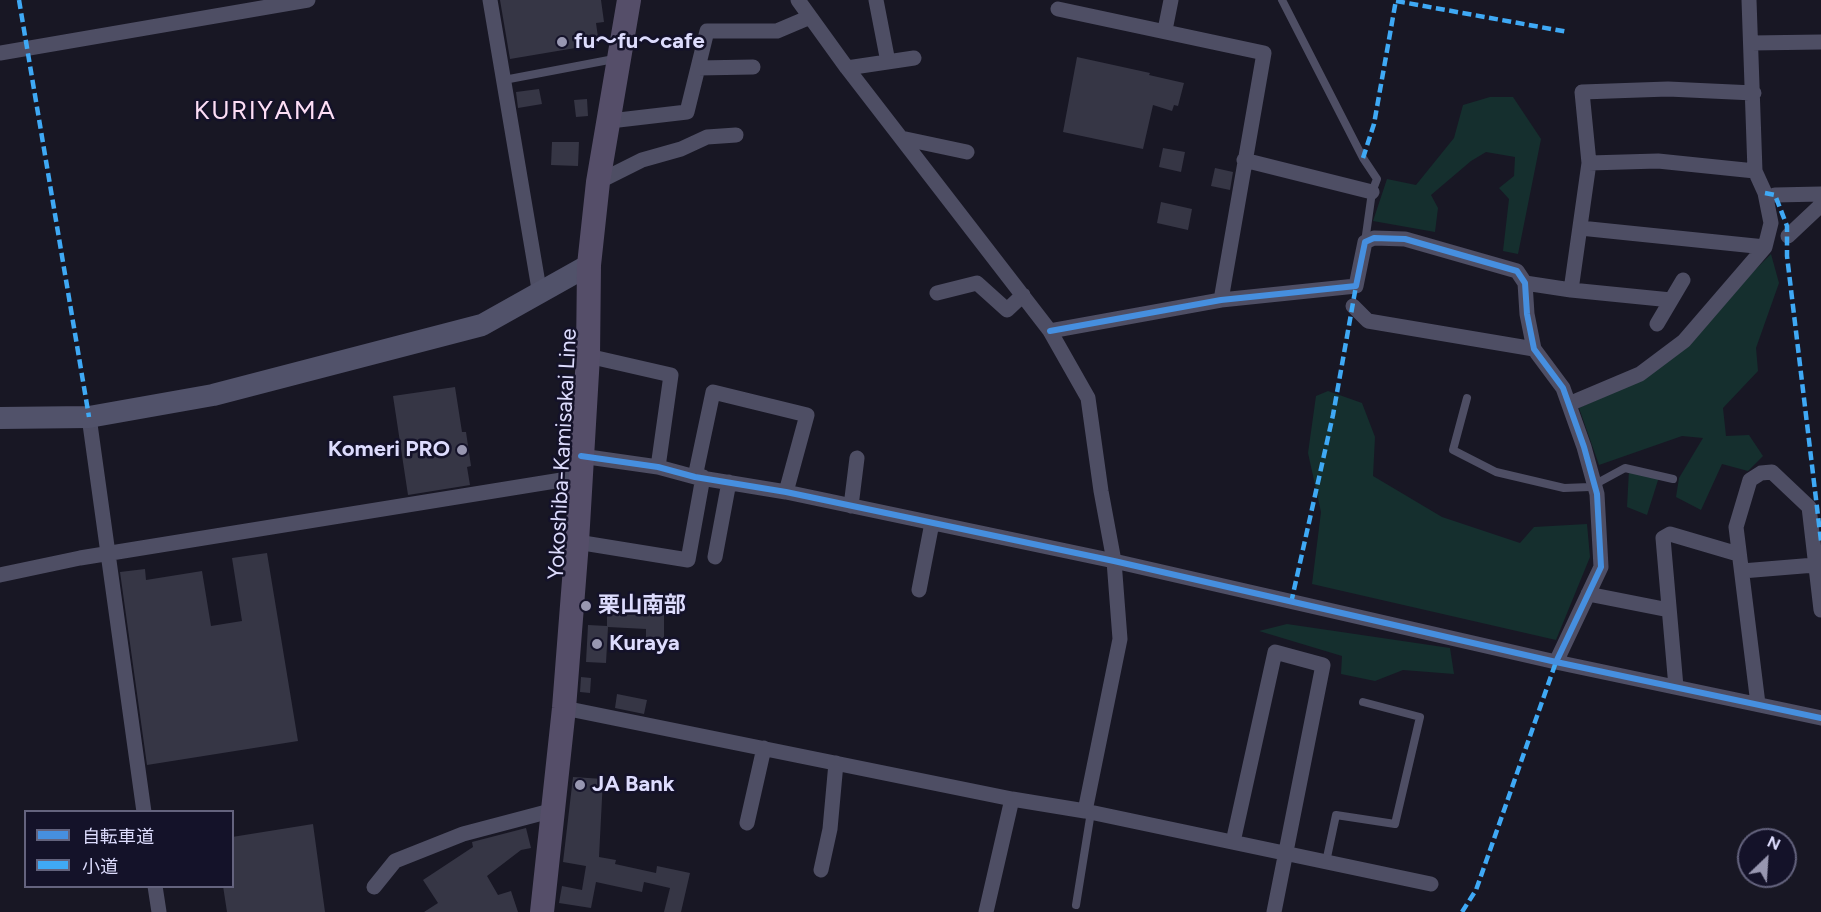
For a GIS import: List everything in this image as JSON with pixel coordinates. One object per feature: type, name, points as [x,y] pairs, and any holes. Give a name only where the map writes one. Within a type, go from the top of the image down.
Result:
[{"type":"main road","name":"Yokoshiba-Kamisakai Line","points":[[542,912],[564,708],[577,542],[588,356],[590,265],[598,182],[629,0]]},
{"type":"street","points":[[0,52],[308,0]]},
{"type":"street","points":[[490,0],[540,295]]},
{"type":"street","points":[[798,0],[847,68],[1050,331],[1088,398],[1101,491],[1114,561],[1120,639],[1088,811]]},
{"type":"street","points":[[876,0],[888,62]]},
{"type":"street","points":[[1165,30],[1171,0]]},
{"type":"street","points":[[1569,404],[1640,374],[1684,341],[1765,247],[1771,223],[1765,193],[1755,171],[1749,0]]},
{"type":"street","points":[[1058,9],[1264,52],[1221,300]]},
{"type":"street","points":[[610,121],[687,112],[707,31],[777,32],[810,17]]},
{"type":"street","points":[[1751,43],[1821,42]]},
{"type":"street","points":[[847,68],[914,58]]},
{"type":"street","points":[[698,69],[753,67]]},
{"type":"street","points":[[1571,290],[1589,163],[1582,92],[1668,89],[1754,93]]},
{"type":"street","points":[[598,182],[642,160],[681,149],[707,137],[736,135]]},
{"type":"street","points":[[901,138],[967,152]]},
{"type":"street","points":[[1244,160],[1372,192]]},
{"type":"street","points":[[1589,163],[1658,160],[1755,171]]},
{"type":"street","points":[[1775,195],[1821,194]]},
{"type":"street","points":[[1788,236],[1821,205]]},
{"type":"street","points":[[1580,228],[1765,247]]},
{"type":"street","points":[[1050,331],[1221,300],[1356,286],[1365,242],[1374,238],[1406,239],[1517,272],[1525,283],[1527,314],[1534,349],[1563,388],[1594,484],[1601,567],[1556,662]]},
{"type":"street","points":[[0,418],[89,417],[213,395],[482,325],[540,295],[590,265]]},
{"type":"street","points":[[1658,324],[1683,280]]},
{"type":"street","points":[[1525,283],[1671,300]]},
{"type":"street","points":[[937,293],[977,284],[1007,310],[1023,295]]},
{"type":"street","points":[[1353,306],[1368,321],[1534,349]]},
{"type":"street","points":[[588,356],[671,375],[658,467]]},
{"type":"street","points":[[577,542],[688,560],[713,392],[807,415],[786,492]]},
{"type":"street","points":[[89,417],[144,810]]},
{"type":"street","points":[[851,506],[857,458]]},
{"type":"street","points":[[0,575],[581,467],[658,467],[1114,561],[1556,662],[1821,718]]},
{"type":"street","points":[[1758,704],[1736,527],[1750,480],[1761,473],[1772,472],[1809,507],[1821,610]]},
{"type":"street","points":[[715,557],[729,482]]},
{"type":"street","points":[[919,590],[932,523]]},
{"type":"street","points":[[1676,687],[1663,538],[1670,534],[1738,554]]},
{"type":"street","points":[[1742,571],[1815,565]]},
{"type":"street","points":[[1588,594],[1669,610]]},
{"type":"street","points":[[1233,842],[1275,652],[1323,664],[1274,912]]},
{"type":"street","points":[[564,708],[1012,799],[1088,811],[1431,884]]},
{"type":"street","points":[[747,823],[764,748]]},
{"type":"street","points":[[821,870],[830,829],[836,763]]},
{"type":"street","points":[[987,912],[1012,799]]},
{"type":"street","points":[[374,887],[395,861],[464,834],[554,810]]},
{"type":"street","points":[[155,888],[159,912]]},
{"type":"lane","points":[[1282,0],[1363,158],[1377,179],[1372,192],[1365,242]]},
{"type":"lane","points":[[504,80],[620,58]]},
{"type":"lane","points":[[1467,398],[1453,450],[1496,472],[1564,488],[1594,484],[1625,468],[1672,479]]},
{"type":"lane","points":[[1326,862],[1336,815],[1395,824],[1420,717],[1363,702]]},
{"type":"lane","points":[[1076,904],[1088,811]]},
{"type":"green space","points":[[1490,97],[1513,97],[1541,139],[1518,254],[1503,251],[1509,199],[1499,188],[1514,176],[1515,157],[1486,152],[1471,161],[1431,195],[1438,208],[1435,232],[1373,221],[1387,179],[1416,185],[1454,138],[1463,105]]},
{"type":"green space","points":[[1771,254],[1779,283],[1756,348],[1758,371],[1723,408],[1726,436],[1749,435],[1763,456],[1748,471],[1722,464],[1701,510],[1676,497],[1679,478],[1703,438],[1682,436],[1599,465],[1579,408],[1647,377]]},
{"type":"green space","points":[[1328,391],[1362,403],[1375,437],[1373,476],[1442,517],[1520,543],[1534,527],[1587,524],[1590,557],[1556,640],[1312,584],[1321,512],[1308,453],[1316,396]]},
{"type":"green space","points":[[1629,470],[1659,477],[1647,515],[1627,507]]},
{"type":"green space","points":[[1287,624],[1450,648],[1454,674],[1403,670],[1375,681],[1341,674],[1342,656],[1259,631]]},
{"type":"building","points":[[500,0],[601,0],[604,22],[596,23],[599,44],[510,59]]},
{"type":"building","points":[[1077,57],[1184,83],[1178,106],[1174,105],[1172,111],[1153,105],[1143,149],[1063,132]]},
{"type":"building","points":[[539,89],[542,104],[518,108],[516,92]]},
{"type":"building","points":[[587,99],[588,116],[576,117],[574,100]]},
{"type":"building","points":[[552,142],[579,142],[578,166],[551,165]]},
{"type":"building","points":[[1163,148],[1185,152],[1181,172],[1159,167]]},
{"type":"building","points":[[1215,168],[1233,172],[1230,190],[1211,186]]},
{"type":"building","points":[[1161,202],[1192,209],[1188,230],[1157,223]]},
{"type":"building","points":[[455,387],[462,432],[466,432],[471,466],[467,467],[470,485],[408,495],[393,396]]},
{"type":"building","points":[[267,553],[298,741],[147,765],[120,572],[145,569],[146,580],[202,571],[211,626],[242,621],[232,558]]},
{"type":"building","points":[[607,606],[640,607],[640,613],[664,614],[664,638],[646,638],[646,629],[608,627],[606,663],[586,662],[588,625],[607,626]]},
{"type":"building","points":[[581,677],[591,678],[590,693],[580,692]]},
{"type":"building","points":[[617,694],[647,700],[644,714],[615,708]]},
{"type":"building","points":[[573,777],[603,779],[599,857],[616,860],[615,864],[656,873],[657,866],[690,873],[681,912],[664,912],[670,888],[644,882],[642,892],[596,882],[591,908],[559,903],[562,886],[582,890],[586,866],[563,862]]},
{"type":"building","points":[[313,824],[325,912],[227,912],[223,888],[234,888],[234,837]]},
{"type":"building","points":[[526,828],[531,848],[521,850],[487,876],[498,895],[511,891],[518,912],[424,912],[438,903],[423,880],[473,847],[472,842]]},
{"type":"marked path","points":[[19,0],[89,417]]},
{"type":"marked path","points":[[1363,158],[1374,124],[1396,0]]},
{"type":"marked path","points":[[1396,1],[1568,32]]},
{"type":"marked path","points":[[1765,193],[1775,195],[1787,226],[1787,256],[1821,541]]},
{"type":"marked path","points":[[1291,603],[1333,415],[1356,286]]},
{"type":"marked path","points":[[1462,912],[1476,890],[1556,662]]},
{"type":"cycle path","points":[[1050,331],[1221,300],[1356,286],[1365,242],[1374,238],[1405,239],[1517,271],[1525,283],[1527,314],[1534,349],[1563,388],[1584,447],[1597,494],[1601,567],[1556,662]]},
{"type":"cycle path","points":[[581,456],[658,467],[695,477],[786,492],[1114,561],[1556,662],[1821,718]]},
{"type":"place","name":"fu～fu～cafe","points":[[562,42]]},
{"type":"place","name":"Komeri PRO","points":[[462,450]]},
{"type":"place","name":"栗山南部","points":[[586,606]]},
{"type":"place","name":"Kuraya","points":[[597,644]]},
{"type":"place","name":"JA Bank","points":[[580,785]]},
{"type":"district","name":"KURIYAMA","points":[[265,111]]}]
